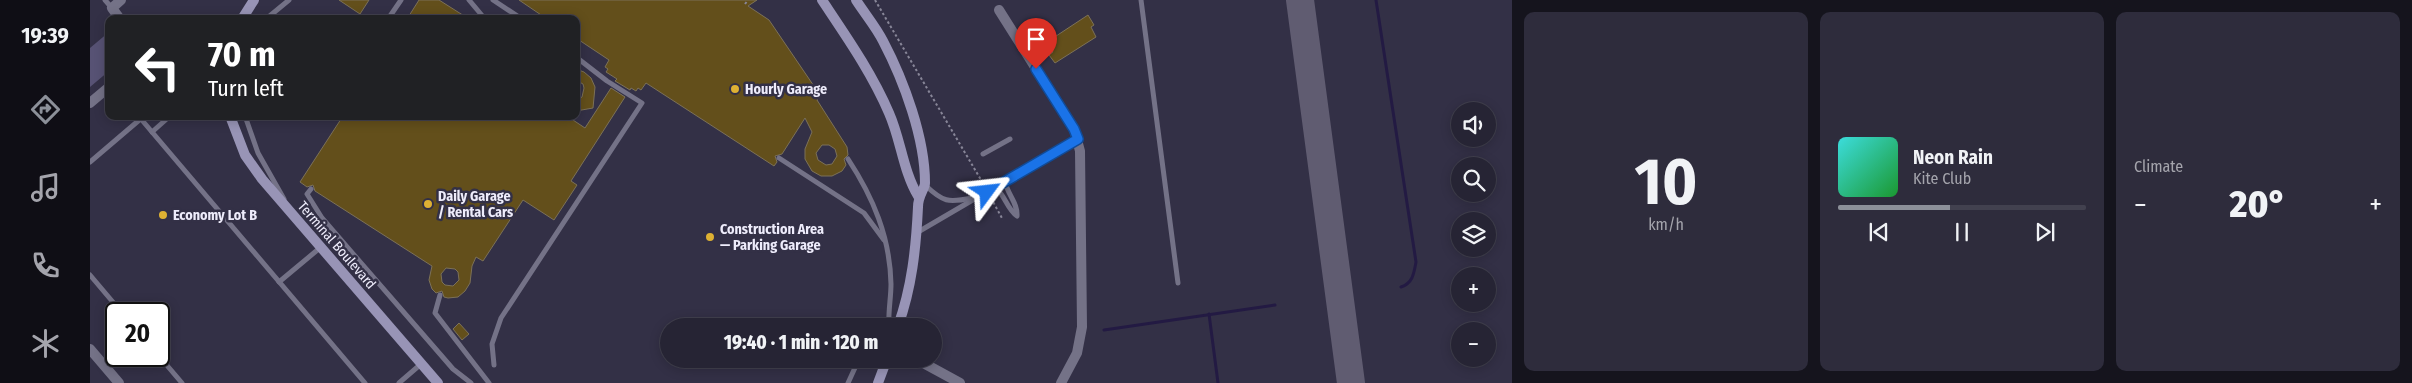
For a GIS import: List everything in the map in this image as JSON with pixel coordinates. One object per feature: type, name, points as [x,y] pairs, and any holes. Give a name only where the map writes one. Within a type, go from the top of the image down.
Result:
[{"type":"main road","points":[[245,15],[254,0]]},
{"type":"main road","points":[[822,0],[883,98],[901,143],[909,180],[918,196]]},
{"type":"main road","points":[[856,0],[884,41],[902,82],[914,121],[925,185],[918,196],[917,232],[911,283],[900,318]]},
{"type":"main road","name":"Terminal Boulevard","points":[[232,120],[245,155],[293,215],[438,383]]},
{"type":"main road","points":[[878,383],[884,368]]},
{"type":"street","points":[[117,15],[109,4],[121,0]]},
{"type":"street","points":[[999,10],[1074,129],[1078,139],[1080,160],[1082,327],[1077,353],[1061,383]]},
{"type":"street","points":[[90,104],[105,91]]},
{"type":"street","points":[[90,349],[119,383]]},
{"type":"street","points":[[929,368],[947,380],[960,383]]},
{"type":"lane","points":[[271,15],[290,0]]},
{"type":"lane","points":[[391,15],[401,0]]},
{"type":"lane","points":[[470,0],[482,15]]},
{"type":"lane","points":[[493,0],[516,15]]},
{"type":"lane","points":[[1141,0],[1178,283]]},
{"type":"lane","points":[[494,365],[492,344],[501,318],[642,103],[607,82],[580,60]]},
{"type":"lane","points":[[90,162],[139,120]]},
{"type":"lane","points":[[144,120],[152,132],[365,383]]},
{"type":"lane","points":[[152,132],[166,120]]},
{"type":"lane","points":[[246,120],[258,153],[293,215]]},
{"type":"lane","points":[[983,154],[1010,138]]},
{"type":"lane","points":[[917,232],[1078,139]]},
{"type":"lane","points":[[779,158],[864,213],[878,230],[885,243]]},
{"type":"lane","points":[[848,158],[876,208],[884,229],[891,282],[889,318]]},
{"type":"lane","points":[[995,187],[1001,192],[1012,212],[1017,216],[1018,209],[1006,189],[1005,181]]},
{"type":"lane","points":[[925,185],[937,197],[950,202],[977,197]]},
{"type":"lane","points":[[311,189],[308,194],[322,218],[454,369],[471,383]]},
{"type":"lane","points":[[279,282],[321,247]]},
{"type":"lane","points":[[90,275],[113,302]]},
{"type":"lane","points":[[440,296],[435,313],[489,383]]},
{"type":"lane","points":[[399,383],[421,364]]},
{"type":"lane","points":[[168,367],[182,383]]},
{"type":"lane","points":[[848,383],[855,368]]},
{"type":"path","points":[[745,4],[748,0]]},
{"type":"path","points":[[875,0],[1003,220]]},
{"type":"shaded area","points":[[105,35],[105,74],[90,87],[90,48]]},
{"type":"building","points":[[339,0],[369,0],[360,14]]},
{"type":"building","points":[[419,0],[439,0],[463,15],[410,15]]},
{"type":"building","name":"Hourly Garage","points":[[519,0],[757,0],[748,6],[769,20],[820,95],[817,100],[847,147],[848,155],[844,159],[846,165],[842,171],[832,176],[821,176],[812,171],[805,159],[805,149],[812,132],[805,118],[782,154],[775,156],[777,162],[774,166],[646,83],[641,90],[638,88],[636,91],[631,88],[630,90],[615,81],[617,79],[606,72],[608,69],[605,67],[609,60],[580,41],[580,15],[541,15]],"holes":[[[822,145],[829,145],[835,149],[837,156],[832,164],[826,165],[818,160],[816,153]]]},
{"type":"building","points":[[1088,15],[1094,25],[1091,27],[1096,37],[1055,63],[1049,55],[1053,52],[1047,42]]},
{"type":"building","points":[[580,70],[591,78],[595,87],[593,108],[580,110],[580,98],[584,88],[580,82]]},
{"type":"building","name":"Daily Garage / Rental Cars","points":[[611,88],[625,97],[571,181],[577,185],[554,220],[523,200],[483,261],[476,257],[472,266],[470,283],[458,297],[444,297],[442,291],[436,293],[432,289],[429,280],[432,266],[315,191],[313,185],[307,187],[300,182],[340,120],[573,120],[585,128]],"holes":[[[446,268],[455,269],[458,272],[459,280],[453,286],[445,285],[442,282],[441,274]]]},
{"type":"building","points":[[459,323],[469,334],[462,340],[453,329]]},
{"type":"waterway","points":[[1376,0],[1416,262],[1414,274],[1408,283],[1401,287]]},
{"type":"waterway","points":[[1104,330],[1275,305]]},
{"type":"waterway","points":[[1209,314],[1218,383]]},
{"type":"taxiway","points":[[1300,0],[1351,383]]},
{"type":"place","name":"Hourly Garage","points":[[735,89]]},
{"type":"place","name":"Daily Garage / Rental Cars","points":[[428,204]]},
{"type":"place","name":"Economy Lot B","points":[[163,215]]},
{"type":"place","name":"Construction Area — Parking Garage","points":[[710,237]]},
{"type":"route","points":[[987,192],[1078,139],[1074,129],[1036,69]]}]
